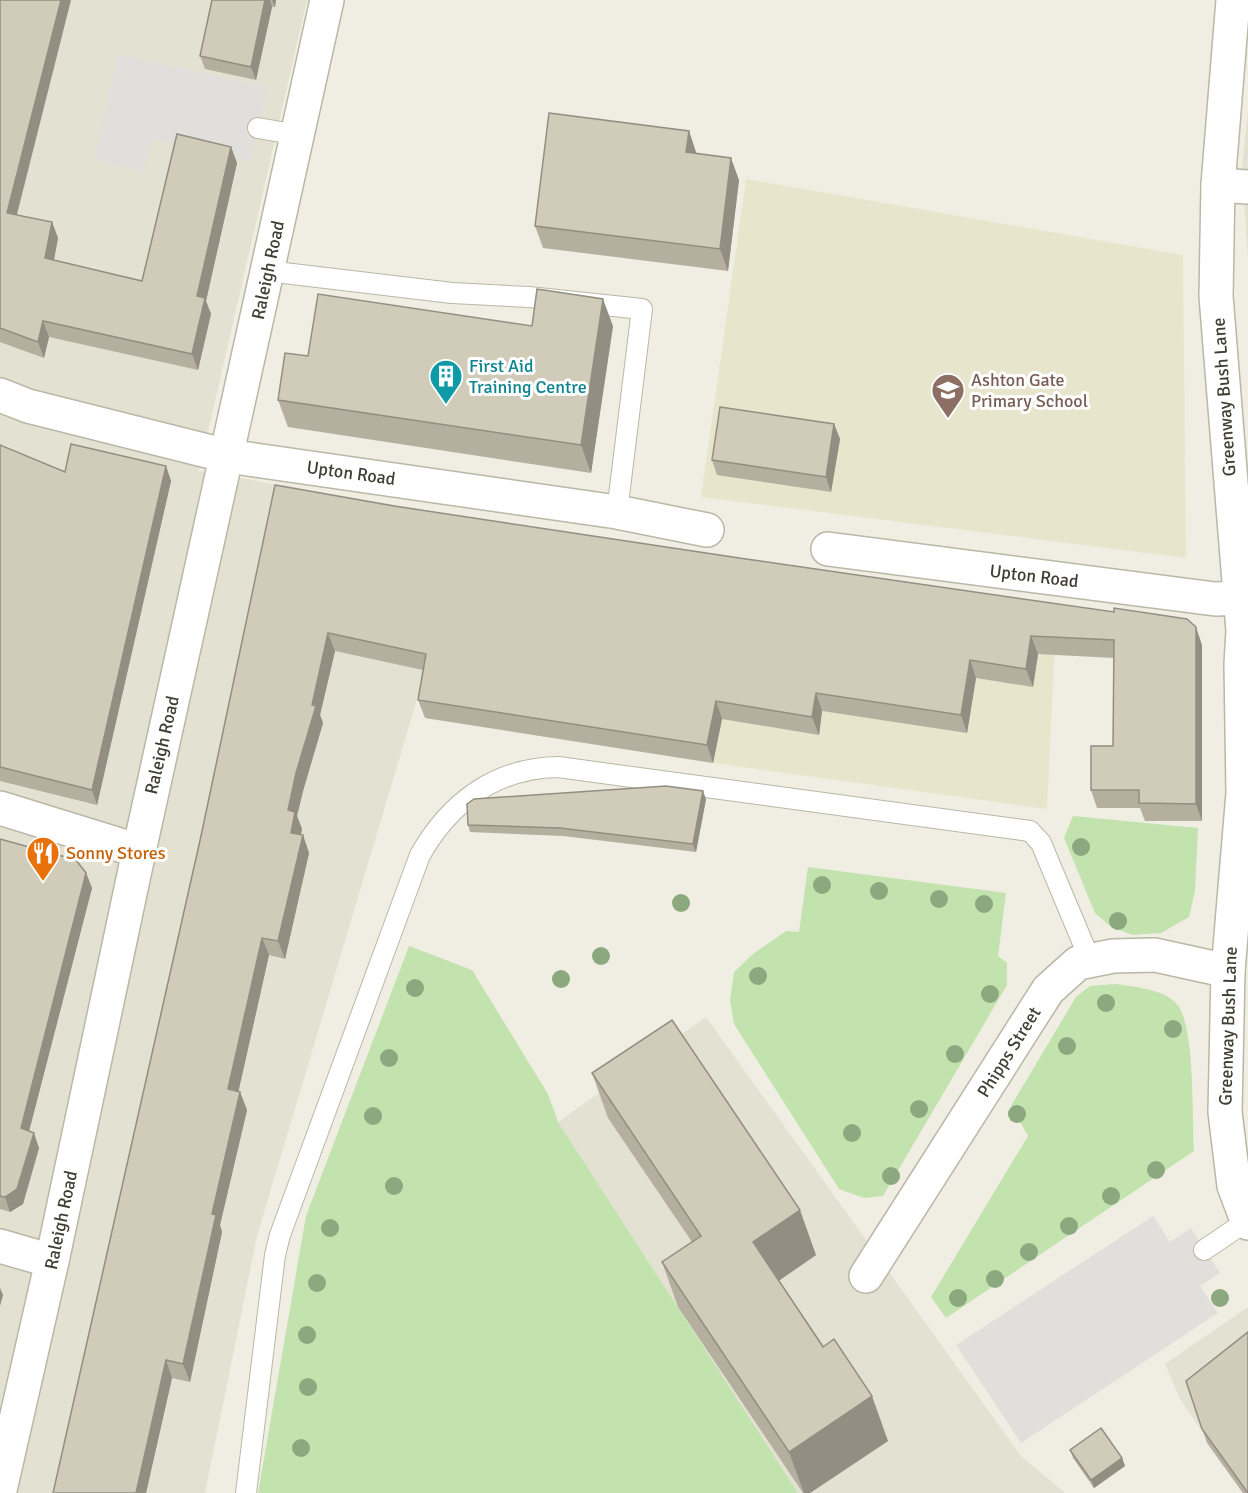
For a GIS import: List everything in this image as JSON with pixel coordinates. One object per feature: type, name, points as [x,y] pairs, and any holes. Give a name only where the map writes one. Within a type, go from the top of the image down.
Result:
[{"type":"street","name":"Raleigh Road","points":[[0,1490],[327,0]]},
{"type":"street","name":"Greenway Bush Lane","points":[[1233,0],[1233,186],[1216,296],[1244,599],[1241,664],[1243,794],[1228,971],[1225,1112],[1234,1186],[1248,1222]]},
{"type":"street","name":"Upton Road","points":[[0,395],[28,406],[227,456],[617,512],[707,530]]},
{"type":"street","name":"Upton Road","points":[[828,549],[1215,599],[1244,599]]},
{"type":"street","points":[[0,808],[139,851]]},
{"type":"street","name":"Phipps Street","points":[[866,1276],[1048,990],[1078,963],[1113,956],[1155,955],[1228,971]]},
{"type":"street","points":[[0,1246],[52,1261]]},
{"type":"lane","points":[[258,128],[298,135]]},
{"type":"lane","points":[[267,271],[452,292],[529,297],[642,309],[617,512]]},
{"type":"lane","points":[[246,1493],[275,1255],[280,1235],[420,855],[443,819],[471,796],[497,780],[519,771],[540,767],[558,767],[1030,831],[1041,843],[1090,960]]},
{"type":"lane","points":[[1204,1250],[1248,1222]]},
{"type":"shaded area","points":[[0,0],[307,0],[199,471],[471,518],[257,1236],[205,1493],[0,1493]]},
{"type":"shaded area","points":[[118,54],[267,87],[251,162],[152,139],[144,172],[94,160]]},
{"type":"shaded area","points":[[1248,110],[1248,260],[1242,167]]},
{"type":"shaded area","name":"Ashton Gate Primary School","points":[[746,179],[1183,255],[1186,558],[701,497]]},
{"type":"shaded area","points":[[442,606],[1056,621],[1047,809],[713,763],[425,718]]},
{"type":"shaded area","points":[[706,1017],[1021,1456],[1065,1493],[798,1493],[558,1122]]},
{"type":"shaded area","points":[[1153,1216],[1170,1242],[1191,1228],[1220,1273],[1200,1286],[1218,1313],[1021,1443],[956,1345]]},
{"type":"shaded area","points":[[1248,1307],[1248,1493],[1244,1493],[1180,1399],[1165,1364]]},
{"type":"green space","points":[[1073,816],[1198,828],[1195,891],[1189,917],[1161,933],[1133,935],[1111,927],[1095,913],[1064,838]]},
{"type":"green space","points":[[808,867],[1006,893],[998,956],[1007,963],[1007,985],[883,1196],[864,1198],[839,1189],[734,1024],[730,1001],[734,972],[753,954],[786,931],[799,932]]},
{"type":"green space","points":[[409,946],[472,970],[548,1094],[558,1122],[798,1493],[258,1493],[306,1216]]},
{"type":"green space","points":[[1115,984],[1159,993],[1167,996],[1179,1007],[1188,1036],[1190,1055],[1194,1151],[946,1318],[931,1297],[1028,1136],[1011,1106],[1076,997],[1090,986]]},
{"type":"building","points":[[0,0],[61,0],[7,213],[52,222],[45,258],[142,281],[177,134],[231,147],[197,296],[205,298],[192,354],[43,321],[38,342],[0,328]]},
{"type":"building","points":[[212,0],[265,0],[251,67],[200,56]]},
{"type":"building","points":[[549,113],[689,131],[686,152],[731,158],[720,249],[535,226]]},
{"type":"building","name":"First Aid Training Centre","points":[[537,289],[603,299],[581,445],[278,400],[285,353],[308,356],[318,294],[532,326]]},
{"type":"building","points":[[720,407],[834,424],[826,477],[712,460]]},
{"type":"building","points":[[71,444],[166,466],[92,790],[0,767],[0,445],[65,472]]},
{"type":"building","points":[[275,485],[394,506],[746,559],[1114,612],[1114,608],[1187,619],[1196,627],[1196,804],[1139,803],[1139,790],[1091,790],[1091,746],[1113,746],[1114,640],[1031,636],[1026,669],[970,660],[961,715],[816,693],[812,717],[716,701],[707,745],[418,700],[426,654],[328,633],[312,705],[316,706],[296,773],[288,810],[295,812],[291,833],[303,835],[278,941],[262,938],[228,1089],[240,1092],[212,1214],[216,1215],[183,1364],[166,1360],[136,1493],[53,1493],[201,836]]},
{"type":"building","points":[[666,786],[703,791],[693,844],[560,828],[468,825],[467,804],[474,799]]},
{"type":"building","points":[[0,839],[76,860],[86,873],[21,1128],[34,1133],[17,1189],[5,1197],[0,1196]]},
{"type":"building","points":[[672,1020],[800,1210],[753,1242],[823,1347],[834,1339],[872,1396],[789,1452],[662,1262],[701,1236],[592,1073]]},
{"type":"building","points":[[1248,1332],[1248,1493],[1202,1429],[1186,1381]]},
{"type":"building","points":[[1101,1428],[1122,1458],[1091,1480],[1070,1450]]},
{"type":"place","name":"First Aid Training Centre","points":[[446,405]]},
{"type":"place","name":"Ashton Gate Primary School","points":[[948,419]]},
{"type":"place","name":"Sonny Stores","points":[[43,882]]}]
